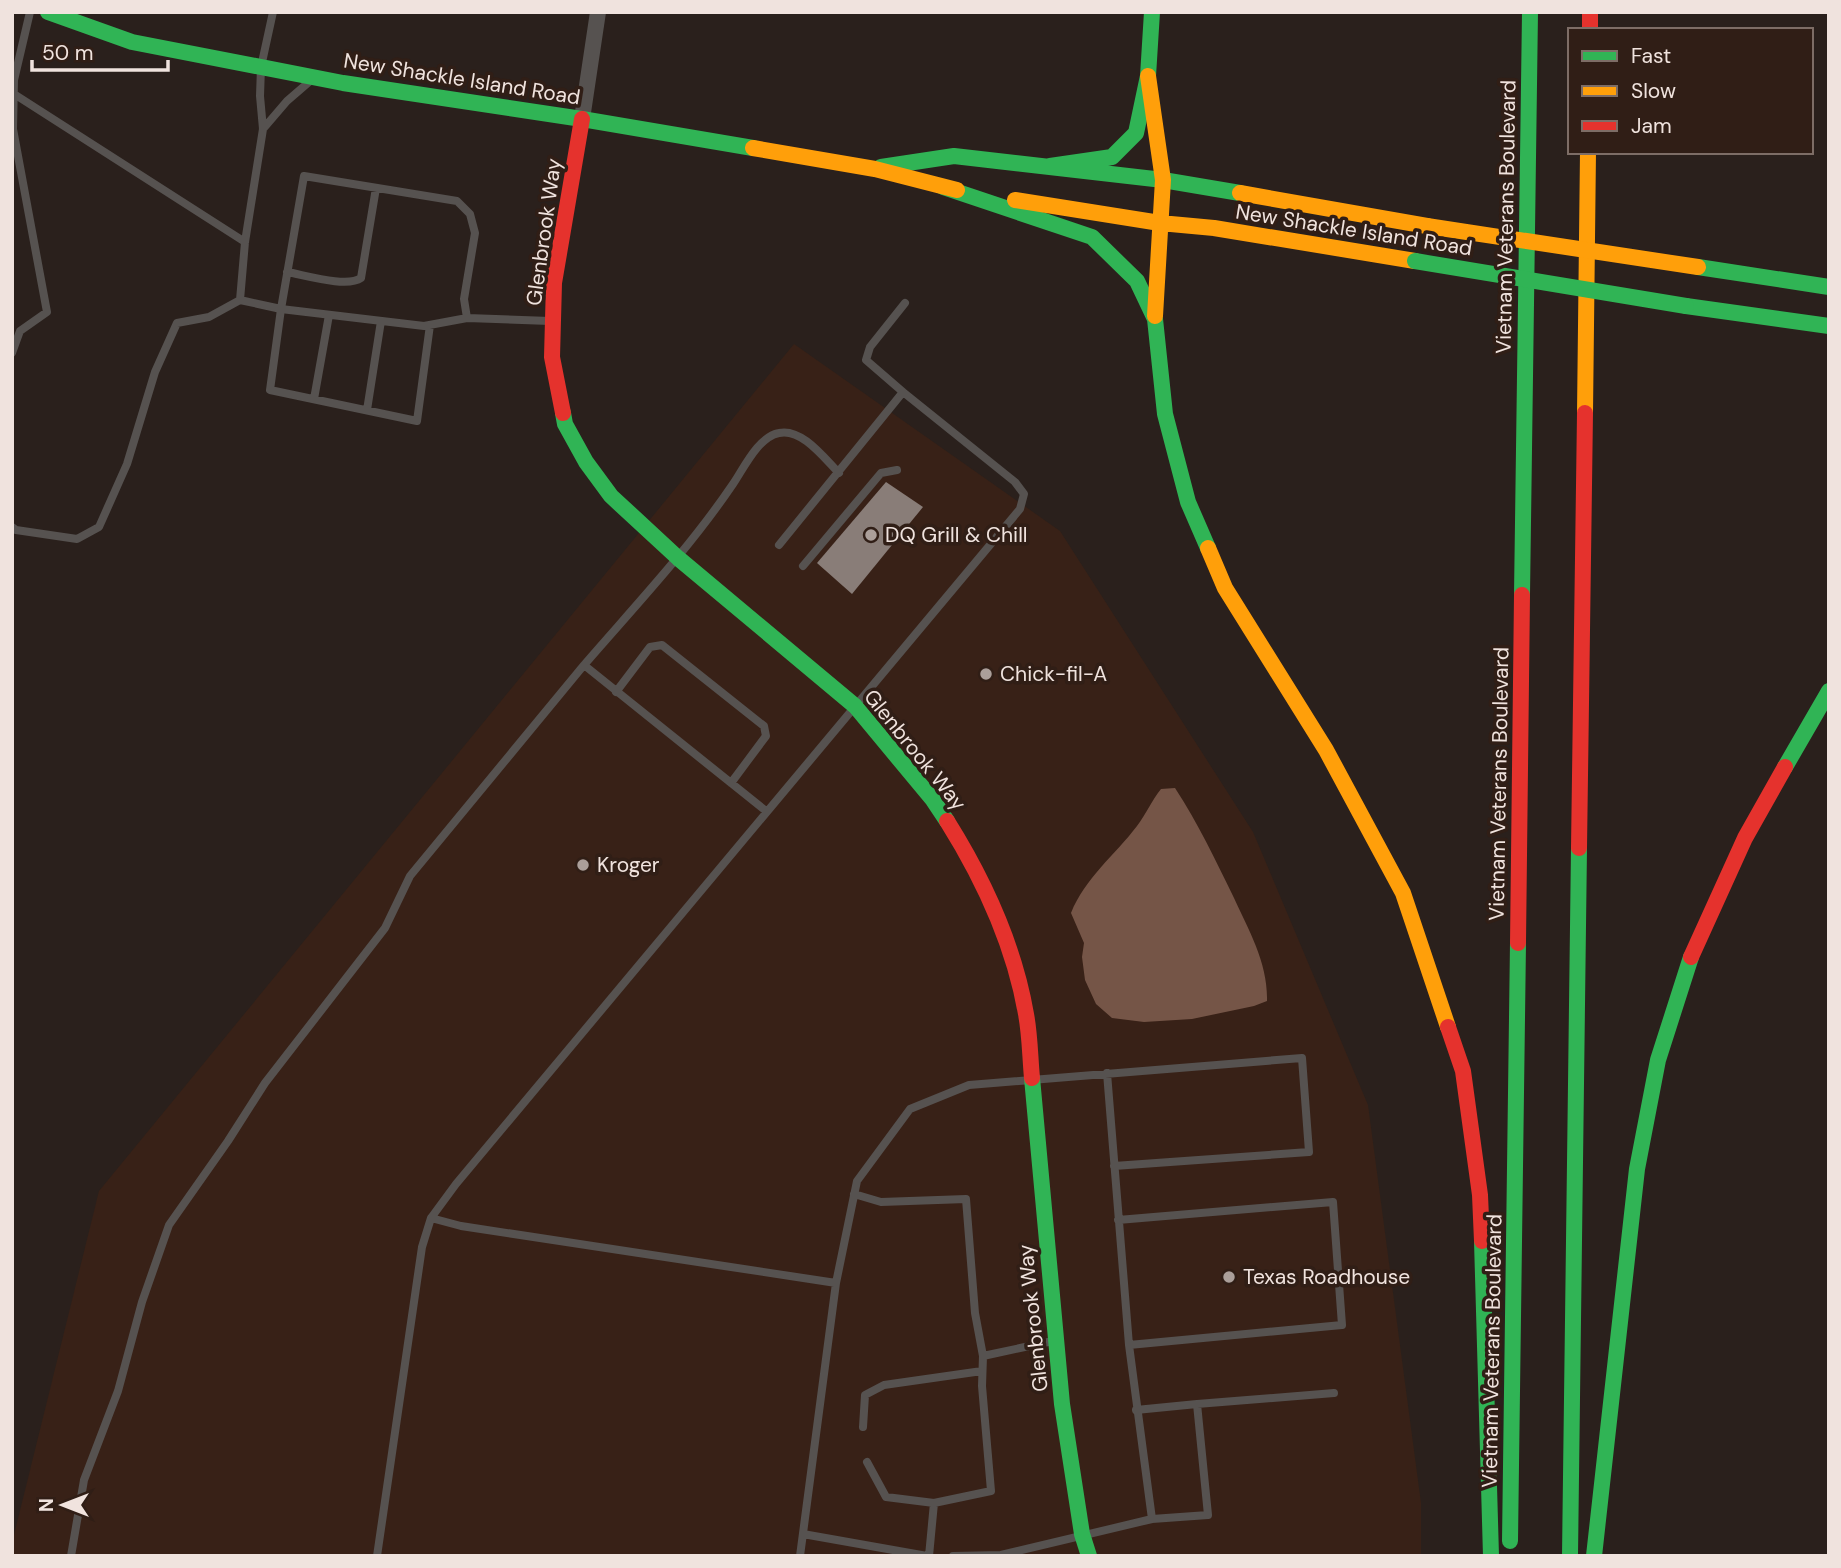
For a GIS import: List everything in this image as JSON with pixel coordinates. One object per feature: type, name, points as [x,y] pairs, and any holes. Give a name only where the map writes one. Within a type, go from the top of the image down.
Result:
[{"type":"main road","name":"New Shackle Island Road","points":[[48,12],[132,42],[314,77],[875,169],[943,187],[1160,223],[1214,228],[1686,306],[1829,326]]},
{"type":"main road","points":[[1050,166],[1112,157],[1136,133],[1148,76],[1152,12]]},
{"type":"main road","name":"Vietnam Veterans Boulevard","points":[[1510,1556],[1530,12]]},
{"type":"main road","points":[[1148,76],[1163,180],[1155,319],[1165,414],[1188,502],[1225,589],[1326,750],[1403,892],[1463,1071],[1480,1195],[1491,1556]]},
{"type":"main road","name":"Glenbrook Way","points":[[582,119],[554,283],[552,357],[565,425],[586,462],[611,496],[678,558],[855,706],[933,800],[971,859],[1004,932],[1026,1014],[1062,1404],[1082,1534],[1089,1556]]},
{"type":"main road","points":[[1570,1556],[1588,154]]},
{"type":"main road","name":"New Shackle Island Road","points":[[875,169],[954,156],[1163,180],[1427,226],[1829,288]]},
{"type":"main road","points":[[943,187],[1092,237],[1137,281],[1155,319]]},
{"type":"main road","points":[[1594,1556],[1637,1169],[1658,1060],[1691,956],[1707,920],[1745,838],[1829,691]]},
{"type":"street","points":[[582,119],[598,12]]},
{"type":"lane","points":[[12,353],[20,331],[47,312],[13,130],[14,80],[30,12]]},
{"type":"lane","points":[[240,300],[245,242],[262,129],[261,67],[273,12]]},
{"type":"lane","points":[[262,129],[287,101],[314,77]]},
{"type":"lane","points":[[14,94],[245,242]]},
{"type":"lane","points":[[430,325],[417,421],[270,390],[304,176],[457,201],[470,214],[475,233],[464,299],[467,318]]},
{"type":"lane","points":[[287,272],[340,281],[355,282],[361,278],[376,188]]},
{"type":"lane","points":[[12,527],[16,530],[77,539],[99,527],[127,464],[155,372],[177,323],[209,317],[240,300],[281,309],[430,325],[467,318],[553,321]]},
{"type":"lane","points":[[377,1556],[422,1247],[431,1218],[456,1184],[1020,509],[1024,494],[1015,482],[866,360],[870,347],[905,303]]},
{"type":"lane","points":[[314,399],[329,315]]},
{"type":"lane","points":[[367,410],[381,321]]},
{"type":"lane","points":[[779,545],[903,392]]},
{"type":"lane","points":[[71,1556],[84,1480],[118,1391],[142,1302],[169,1225],[265,1083],[385,928],[410,876],[584,666],[678,558],[752,455],[779,433],[797,435],[839,473]]},
{"type":"lane","points":[[803,566],[881,473],[897,470]]},
{"type":"lane","points":[[616,692],[650,647],[662,645],[764,726],[766,736],[731,783]]},
{"type":"lane","points":[[584,666],[766,811]]},
{"type":"lane","points":[[800,1556],[836,1283],[857,1181],[910,1109],[968,1085],[1302,1058],[1309,1152],[1114,1166]]},
{"type":"lane","points":[[1107,1073],[1129,1345],[1152,1519]]},
{"type":"lane","points":[[854,1194],[881,1202],[966,1199],[975,1313],[983,1356],[991,1491],[934,1503],[886,1497],[867,1462]]},
{"type":"lane","points":[[1118,1220],[1333,1202],[1342,1325],[1129,1345]]},
{"type":"lane","points":[[431,1218],[461,1226],[836,1283]]},
{"type":"lane","points":[[983,1356],[1056,1340]]},
{"type":"lane","points":[[863,1427],[865,1395],[884,1384],[982,1371]]},
{"type":"lane","points":[[1136,1410],[1334,1393]]},
{"type":"lane","points":[[953,1556],[1001,1555],[1152,1519],[1208,1515],[1197,1404]]},
{"type":"lane","points":[[803,1534],[928,1556],[934,1503]]},
{"type":"shaded area","points":[[794,344],[1060,531],[1253,832],[1368,1105],[1421,1503],[1421,1556],[12,1556],[12,1543],[99,1191]]},
{"type":"shaded area","points":[[1175,788],[1206,842],[1251,935],[1261,960],[1267,1001],[1192,1019],[1144,1022],[1112,1018],[1096,1004],[1085,980],[1082,957],[1084,943],[1071,913],[1084,889],[1137,826],[1161,789]]},
{"type":"building","name":"DQ Grill & Chill","points":[[886,482],[923,507],[852,594],[817,563]]},
{"type":"traffic: fast","points":[[48,12],[132,42],[343,83],[753,148]]},
{"type":"traffic: fast","points":[[1050,166],[1112,157],[1136,133],[1148,76],[1152,12]]},
{"type":"traffic: fast","points":[[1522,595],[1530,12]]},
{"type":"traffic: fast","points":[[881,167],[954,156],[1163,180],[1240,193]]},
{"type":"traffic: fast","points":[[943,187],[1092,237],[1137,281],[1155,319],[1165,414],[1188,502],[1208,548]]},
{"type":"traffic: fast","points":[[1415,261],[1686,306]]},
{"type":"traffic: fast","points":[[1698,267],[1829,287]]},
{"type":"traffic: fast","points":[[1686,306],[1829,326]]},
{"type":"traffic: fast","points":[[563,413],[565,424],[586,462],[611,496],[678,558],[855,706],[933,800],[947,821]]},
{"type":"traffic: fast","points":[[1785,767],[1829,691]]},
{"type":"traffic: fast","points":[[1570,1556],[1579,848]]},
{"type":"traffic: fast","points":[[1510,1541],[1518,943]]},
{"type":"traffic: fast","points":[[1594,1556],[1637,1169],[1658,1060],[1691,957]]},
{"type":"traffic: fast","points":[[1032,1078],[1062,1404],[1082,1534],[1089,1556]]},
{"type":"traffic: fast","points":[[1482,1241],[1491,1556]]},
{"type":"traffic: slow","points":[[1148,76],[1163,180],[1155,316]]},
{"type":"traffic: slow","points":[[753,148],[875,169],[957,190]]},
{"type":"traffic: slow","points":[[1585,413],[1588,154]]},
{"type":"traffic: slow","points":[[1240,193],[1427,226]]},
{"type":"traffic: slow","points":[[1015,200],[1160,223],[1214,228],[1415,261]]},
{"type":"traffic: slow","points":[[1427,226],[1698,267]]},
{"type":"traffic: slow","points":[[1208,548],[1225,588],[1326,750],[1403,893],[1448,1027]]},
{"type":"traffic: jam","points":[[1590,12],[1590,28]]},
{"type":"traffic: jam","points":[[563,413],[552,357],[554,283],[582,119]]},
{"type":"traffic: jam","points":[[1579,848],[1585,413]]},
{"type":"traffic: jam","points":[[1518,943],[1522,595]]},
{"type":"traffic: jam","points":[[1691,957],[1745,838],[1785,767]]},
{"type":"traffic: jam","points":[[947,821],[985,890],[1014,963],[1027,1022],[1032,1078]]},
{"type":"traffic: jam","points":[[1448,1027],[1463,1071],[1480,1195],[1482,1241]]},
{"type":"place","name":"DQ Grill & Chill","points":[[871,535]]},
{"type":"place","name":"Chick-fil-A","points":[[986,674]]},
{"type":"place","name":"Kroger","points":[[583,865]]},
{"type":"place","name":"Texas Roadhouse","points":[[1229,1277]]}]
